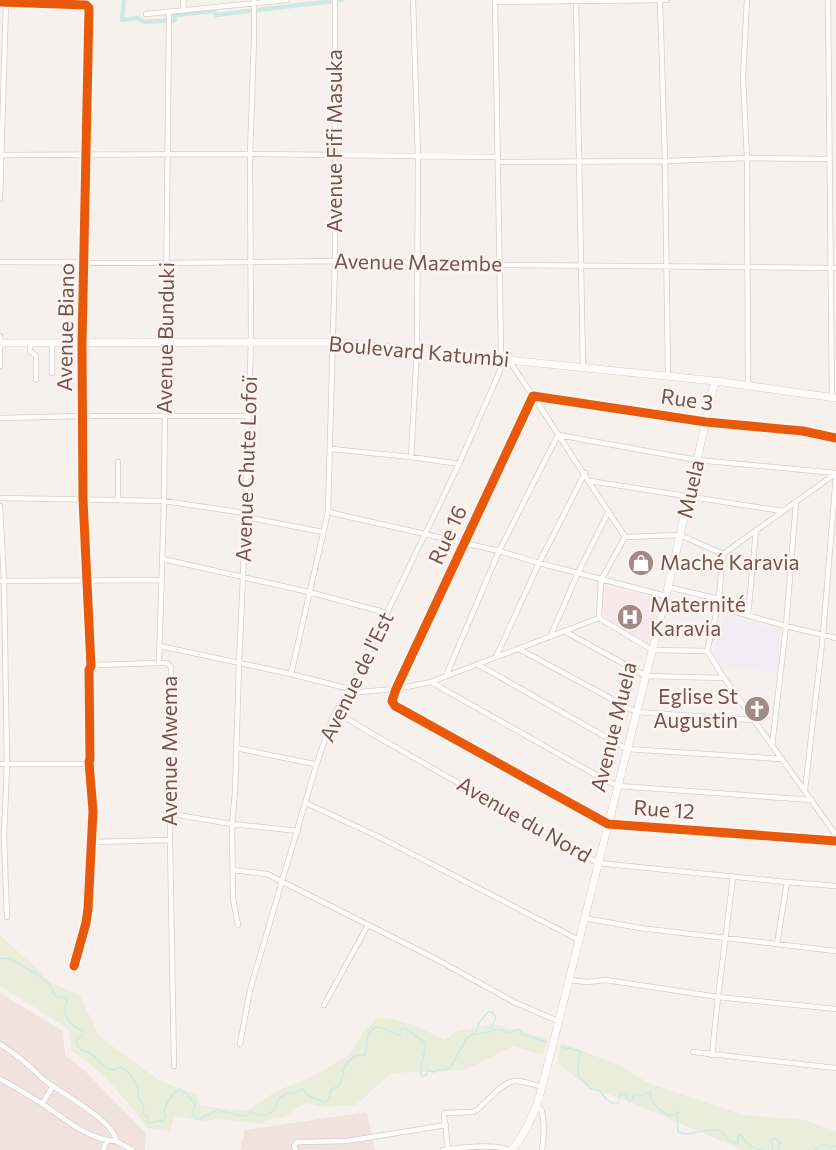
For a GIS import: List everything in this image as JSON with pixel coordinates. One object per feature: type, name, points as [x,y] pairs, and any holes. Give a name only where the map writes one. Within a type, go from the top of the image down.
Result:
[{"type":"street","points":[[183,0],[184,11]]},
{"type":"street","points":[[146,15],[169,15],[184,11],[287,0]]},
{"type":"street","name":"Avenue Fifi Masuka","points":[[291,674],[328,512],[335,261],[335,0]]},
{"type":"street","points":[[411,457],[417,350],[418,157],[413,0]]},
{"type":"street","points":[[576,0],[583,367]]},
{"type":"street","points":[[660,0],[668,376]]},
{"type":"street","points":[[625,537],[512,365],[503,360],[501,352],[495,1],[667,0]]},
{"type":"street","points":[[747,0],[743,78],[747,158],[748,386]]},
{"type":"street","points":[[828,0],[834,398]]},
{"type":"street","points":[[0,199],[3,2]]},
{"type":"street","name":"Avenue Biano","points":[[3,2],[88,5],[82,344],[83,499],[91,666]]},
{"type":"street","name":"Avenue Chute Lofoï","points":[[238,925],[232,899],[232,824],[251,342],[250,154],[254,5]]},
{"type":"street","name":"Avenue Bunduki","points":[[159,663],[164,501],[169,15]]},
{"type":"street","points":[[1,155],[250,154],[665,161],[747,158],[830,159]]},
{"type":"street","name":"Avenue Mazembe","points":[[0,262],[335,261],[833,268]]},
{"type":"street","points":[[0,336],[0,366]]},
{"type":"street","name":"Boulevard Katumbi","points":[[0,343],[333,342],[715,381],[834,398]]},
{"type":"street","points":[[30,344],[30,351],[36,356],[36,380]]},
{"type":"street","points":[[52,344],[52,373]]},
{"type":"street","name":"Avenue de l'Est","points":[[240,1044],[250,990],[332,719],[349,691],[459,464],[503,360]]},
{"type":"street","name":"Muela","points":[[666,596],[715,381]]},
{"type":"street","name":"Rue 3","points":[[533,396],[706,422],[803,431],[836,438]]},
{"type":"street","name":"Rue 16","points":[[396,689],[533,396]]},
{"type":"street","points":[[0,418],[248,416]]},
{"type":"street","points":[[558,435],[698,460],[836,474]]},
{"type":"street","points":[[446,676],[499,551],[558,435]]},
{"type":"street","points":[[331,449],[459,464]]},
{"type":"street","points":[[118,462],[118,500]]},
{"type":"street","points":[[496,657],[539,563],[585,473]]},
{"type":"street","points":[[723,554],[836,474]]},
{"type":"street","points":[[805,790],[823,635],[836,474]]},
{"type":"street","points":[[590,481],[782,511]]},
{"type":"street","points":[[0,498],[164,501],[323,532]]},
{"type":"street","points":[[772,746],[786,626],[796,502]]},
{"type":"street","points":[[0,506],[7,764],[4,837],[7,917]]},
{"type":"street","points":[[550,637],[609,511]]},
{"type":"street","points":[[328,512],[499,551],[666,596]]},
{"type":"street","points":[[748,615],[756,531]]},
{"type":"street","points":[[625,537],[680,534],[723,554]]},
{"type":"street","points":[[599,618],[601,580],[625,537]]},
{"type":"street","points":[[723,554],[718,607],[706,651],[836,835]]},
{"type":"street","points":[[163,558],[387,613]]},
{"type":"street","points":[[2,581],[162,580]]},
{"type":"street","points":[[668,587],[719,599]]},
{"type":"street","name":"Avenue Muela","points":[[511,1150],[526,1130],[542,1087],[666,596]]},
{"type":"street","points":[[718,607],[836,638]]},
{"type":"street","points":[[160,646],[291,674],[349,691],[396,689],[431,682],[599,618]]},
{"type":"street","points":[[599,618],[652,650],[706,651]]},
{"type":"street","points":[[564,631],[646,676],[724,678]]},
{"type":"street","points":[[519,649],[636,712],[754,720]]},
{"type":"street","name":"Avenue Mwema","points":[[91,666],[159,663],[169,664],[172,672],[170,840],[174,1066]]},
{"type":"street","points":[[477,664],[627,749],[782,759]]},
{"type":"street","points":[[74,966],[86,923],[92,842],[93,810],[89,762],[89,670],[91,666]]},
{"type":"street","points":[[431,682],[618,786],[812,800]]},
{"type":"street","name":"Rue 12","points":[[396,689],[392,701],[395,706],[608,824],[836,841]]},
{"type":"street","name":"Avenue du Nord","points":[[339,709],[343,716],[369,732],[598,862],[836,886]]},
{"type":"street","points":[[236,748],[316,766]]},
{"type":"street","points":[[0,764],[86,764],[89,762]]},
{"type":"street","points":[[306,803],[379,837],[579,940]]},
{"type":"street","points":[[171,814],[232,824],[298,831]]},
{"type":"street","points":[[92,842],[170,840]]},
{"type":"street","points":[[233,870],[267,874],[434,958],[514,1002],[558,1021]]},
{"type":"street","points":[[712,1055],[733,877]]},
{"type":"street","points":[[777,944],[787,882]]},
{"type":"street","points":[[584,918],[630,927],[836,951]]},
{"type":"street","points":[[324,1005],[368,925]]},
{"type":"street","points":[[569,980],[587,982],[606,980],[718,997],[836,1009]]},
{"type":"street","points":[[0,1044],[53,1086],[93,1113],[112,1130],[116,1141]]},
{"type":"street","points":[[693,1052],[836,1068]]},
{"type":"street","points":[[0,1079],[75,1127],[107,1141],[116,1141],[132,1150]]},
{"type":"street","points":[[448,1149],[445,1113],[473,1112],[505,1084],[514,1081],[542,1087]]},
{"type":"street","points":[[42,1104],[53,1086]]},
{"type":"street","points":[[536,1107],[542,1112],[542,1150]]},
{"type":"street","points":[[296,1150],[294,1146],[299,1142],[347,1141],[446,1125]]},
{"type":"street","points":[[103,1150],[107,1141]]},
{"type":"street","points":[[443,1150],[500,1147],[511,1150]]},
{"type":"shaded area","name":"Maternité Karavia","points":[[604,585],[660,599],[648,644],[607,619],[602,604]]},
{"type":"shaded area","points":[[725,615],[781,630],[777,672],[744,670],[719,663],[712,652]]},
{"type":"shaded area","points":[[0,993],[63,1031],[65,1055],[85,1071],[146,1133],[145,1150],[0,1150]]},
{"type":"shaded area","points":[[367,1112],[375,1150],[240,1150],[245,1130]]},
{"type":"green space","points":[[0,935],[53,984],[79,994],[100,1037],[160,1081],[196,1094],[200,1105],[247,1110],[277,1091],[313,1076],[349,1055],[363,1033],[378,1018],[405,1022],[445,1040],[457,1031],[493,1024],[547,1038],[543,1055],[513,1046],[465,1070],[391,1073],[356,1105],[324,1107],[308,1103],[296,1108],[285,1117],[273,1118],[262,1124],[216,1119],[202,1121],[174,1116],[170,1131],[148,1128],[103,1076],[83,1058],[71,1051],[69,1029],[0,986]]},
{"type":"green space","points":[[561,1043],[620,1065],[648,1083],[743,1115],[804,1120],[836,1131],[836,1150],[742,1150],[585,1085],[557,1063]]},
{"type":"waterway","points":[[124,0],[122,20],[137,18],[144,22],[175,20],[175,15],[214,11],[216,15],[341,0]]},
{"type":"waterway","points":[[0,959],[9,958],[38,975],[50,985],[55,996],[66,998],[64,1010],[67,1017],[82,1031],[82,1037],[76,1042],[78,1046],[95,1057],[107,1069],[121,1067],[129,1073],[136,1084],[138,1097],[144,1106],[142,1113],[147,1116],[149,1123],[163,1120],[164,1109],[170,1098],[175,1092],[181,1090],[195,1105],[192,1113],[199,1119],[217,1110],[242,1116],[251,1112],[267,1115],[272,1112],[281,1097],[303,1089],[309,1096],[324,1102],[329,1099],[331,1090],[339,1086],[344,1073],[342,1072],[348,1062],[354,1056],[365,1055],[367,1037],[376,1027],[398,1035],[403,1028],[408,1029],[426,1043],[421,1069],[422,1077],[426,1075],[427,1070],[434,1072],[451,1067],[466,1039],[476,1031],[478,1024],[488,1012],[492,1012],[496,1017],[491,1028],[494,1030],[509,1033],[518,1029],[523,1035],[547,1042]]},
{"type":"waterway","points":[[472,1035],[493,1031]]},
{"type":"waterway","points":[[561,1047],[581,1051],[578,1066],[579,1077],[590,1088],[600,1091],[612,1103],[619,1103],[621,1094],[625,1094],[629,1101],[632,1100],[633,1094],[641,1096],[650,1092],[652,1102],[665,1114],[670,1116],[679,1112],[678,1132],[691,1134],[705,1130],[717,1130],[721,1131],[731,1142],[738,1143],[740,1134],[750,1145],[764,1150]]},
{"type":"waterway","points":[[772,1150],[771,1140],[774,1138],[780,1142],[779,1150]]},
{"type":"waterway","points":[[815,1150],[825,1144],[830,1148],[836,1146]]},
{"type":"cycle path","points":[[0,2],[86,5],[89,8],[82,344],[83,499],[91,666],[89,670],[89,762],[93,811],[88,909],[74,966]]},
{"type":"cycle path","points":[[836,438],[803,431],[706,422],[533,396],[392,701],[395,706],[608,824],[836,841]]},
{"type":"place","name":"Maché Karavia","points":[[641,563]]},
{"type":"place","name":"Maternité Karavia","points":[[630,617]]},
{"type":"place","name":"Eglise St Augustin","points":[[757,709]]}]
